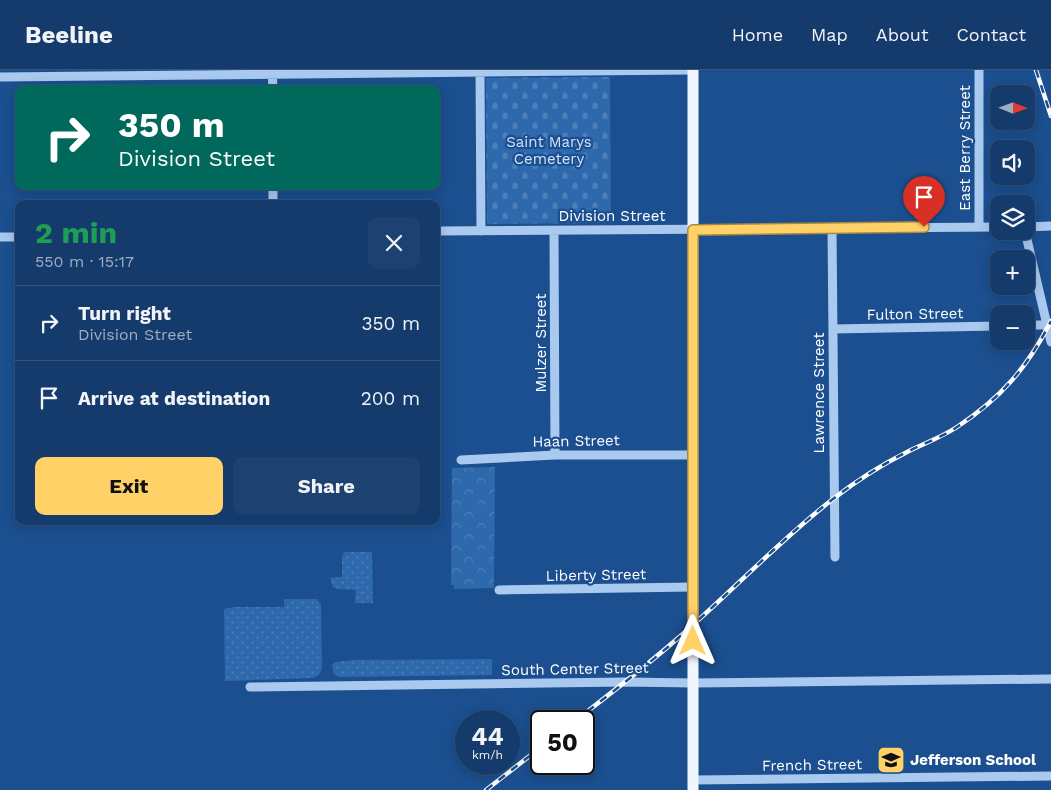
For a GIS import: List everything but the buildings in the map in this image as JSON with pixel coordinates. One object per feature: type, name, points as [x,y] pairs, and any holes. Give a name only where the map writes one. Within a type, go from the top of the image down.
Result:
[{"type":"main road","points":[[693,70],[693,785]]},
{"type":"street","points":[[0,77],[272,72],[688,70]]},
{"type":"street","name":"East Berry Street","points":[[979,70],[979,227]]},
{"type":"street","points":[[480,71],[481,231]]},
{"type":"street","points":[[272,72],[273,85]]},
{"type":"street","points":[[1035,227],[1051,226]]},
{"type":"street","name":"Division Street","points":[[440,231],[990,227]]},
{"type":"street","name":"Lawrence Street","points":[[832,228],[835,557]]},
{"type":"street","name":"Mulzer Street","points":[[554,230],[554,454]]},
{"type":"street","points":[[0,237],[15,236]]},
{"type":"street","points":[[1027,240],[1051,342]]},
{"type":"street","points":[[1035,325],[1047,325]]},
{"type":"street","name":"Fulton Street","points":[[833,329],[990,326]]},
{"type":"street","name":"Haan Street","points":[[461,460],[554,454],[692,455]]},
{"type":"street","name":"Liberty Street","points":[[499,590],[693,587]]},
{"type":"street","name":"South Center Street","points":[[250,687],[1051,679]]},
{"type":"street","name":"French Street","points":[[693,785],[1051,776]]},
{"type":"green space","name":"Saint Marys Cemetery","points":[[610,77],[611,223],[487,224],[486,78]]},
{"type":"green space","points":[[495,467],[494,588],[454,589],[454,585],[451,585],[452,468]]},
{"type":"green space","points":[[344,552],[372,552],[373,603],[355,603],[356,590],[333,587],[330,578],[342,577],[342,557]]},
{"type":"green space","points":[[284,599],[317,599],[321,605],[322,669],[319,675],[313,678],[225,681],[224,609],[234,607],[284,607]]},
{"type":"green space","points":[[492,659],[492,675],[339,677],[334,674],[332,665],[335,662],[354,660]]},
{"type":"railway","points":[[1036,70],[1051,116]]},
{"type":"railway","points":[[589,710],[666,649],[780,544],[833,499],[889,461],[951,431],[987,405],[1022,368],[1051,321]]},
{"type":"railway","points":[[486,790],[530,756]]},
{"type":"place","name":"Jefferson School","points":[[891,760]]},
{"type":"route","points":[[693,641],[693,230],[924,227]]}]
